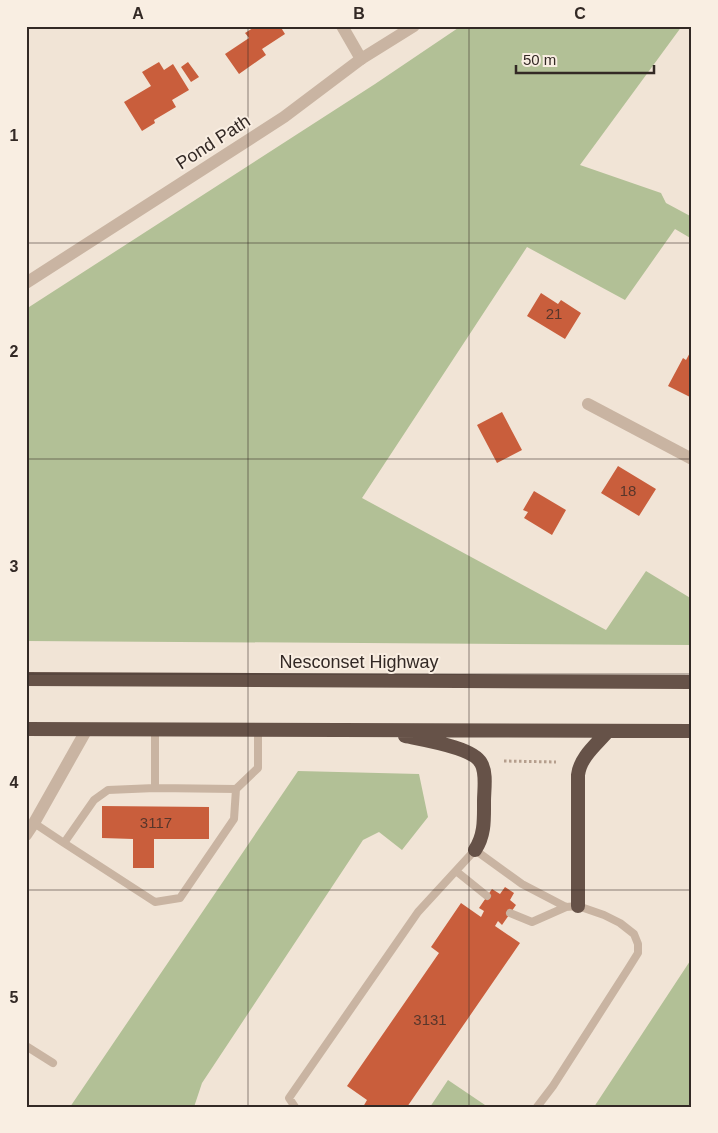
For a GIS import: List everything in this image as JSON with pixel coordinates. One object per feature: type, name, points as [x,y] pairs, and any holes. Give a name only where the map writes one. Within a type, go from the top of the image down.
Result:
[{"type":"highway","name":"Nesconset Highway","points":[[26,679],[692,682]]},
{"type":"highway","points":[[26,729],[692,731]]},
{"type":"highway","points":[[380,730],[464,750],[481,762],[484,778],[484,824],[481,841],[475,850]]},
{"type":"highway","points":[[572,906],[579,768],[588,754],[608,731]]},
{"type":"street","points":[[342,26],[362,59]]},
{"type":"street","name":"Pond Path","points":[[26,282],[284,117],[362,59],[414,26]]},
{"type":"street","points":[[588,404],[692,459]]},
{"type":"street","points":[[26,835],[87,729]]},
{"type":"lane","points":[[154,788],[155,729]]},
{"type":"lane","points":[[34,823],[155,902],[180,898],[234,819],[236,789],[258,768],[258,729]]},
{"type":"lane","points":[[64,843],[94,800],[108,790],[154,788],[236,789]]},
{"type":"lane","points":[[295,1107],[289,1098],[418,912],[475,850],[522,884],[572,906],[604,915],[620,923],[634,934],[638,944],[638,953],[537,1107]]},
{"type":"lane","points":[[456,871],[487,896]]},
{"type":"lane","points":[[510,914],[532,922],[572,906]]},
{"type":"lane","points":[[26,1046],[52,1063]]},
{"type":"path","points":[[504,761],[556,762]]},
{"type":"green space","points":[[461,26],[682,26],[580,165],[661,193],[666,203],[692,217],[692,239],[675,229],[625,300],[527,247],[362,498],[606,630],[646,571],[692,599],[692,645],[26,641],[26,309],[375,84]]},
{"type":"green space","points":[[298,771],[419,774],[428,817],[402,850],[379,832],[363,840],[202,1083],[194,1107],[70,1107]]},
{"type":"green space","points":[[692,958],[692,1107],[594,1107]]},
{"type":"green space","points":[[448,1080],[485,1105],[483,1107],[430,1107]]},
{"type":"building","points":[[251,26],[280,26],[285,34],[262,49],[266,55],[239,74],[225,54],[249,38],[245,33],[253,28]]},
{"type":"building","points":[[159,62],[164,70],[173,64],[189,90],[172,100],[176,107],[154,120],[155,123],[142,131],[124,102],[151,86],[142,72]]},
{"type":"building","points":[[188,62],[199,77],[191,82],[181,67]]},
{"type":"building","points":[[541,293],[558,304],[561,300],[581,313],[565,339],[527,316]]},
{"type":"building","points":[[692,349],[692,398],[668,386],[683,358],[686,360]]},
{"type":"building","points":[[502,412],[522,450],[497,463],[477,425]]},
{"type":"building","points":[[618,466],[656,489],[639,516],[601,493]]},
{"type":"building","points":[[534,491],[566,510],[552,535],[524,518],[528,512],[523,510]]},
{"type":"building","points":[[102,806],[209,807],[209,839],[154,839],[154,868],[133,868],[133,839],[102,838]]},
{"type":"building","points":[[505,887],[514,893],[510,900],[516,905],[502,925],[498,921],[495,926],[520,943],[407,1107],[363,1107],[367,1100],[347,1086],[439,953],[431,947],[461,903],[481,917],[484,911],[479,908],[492,889],[500,894]]}]
